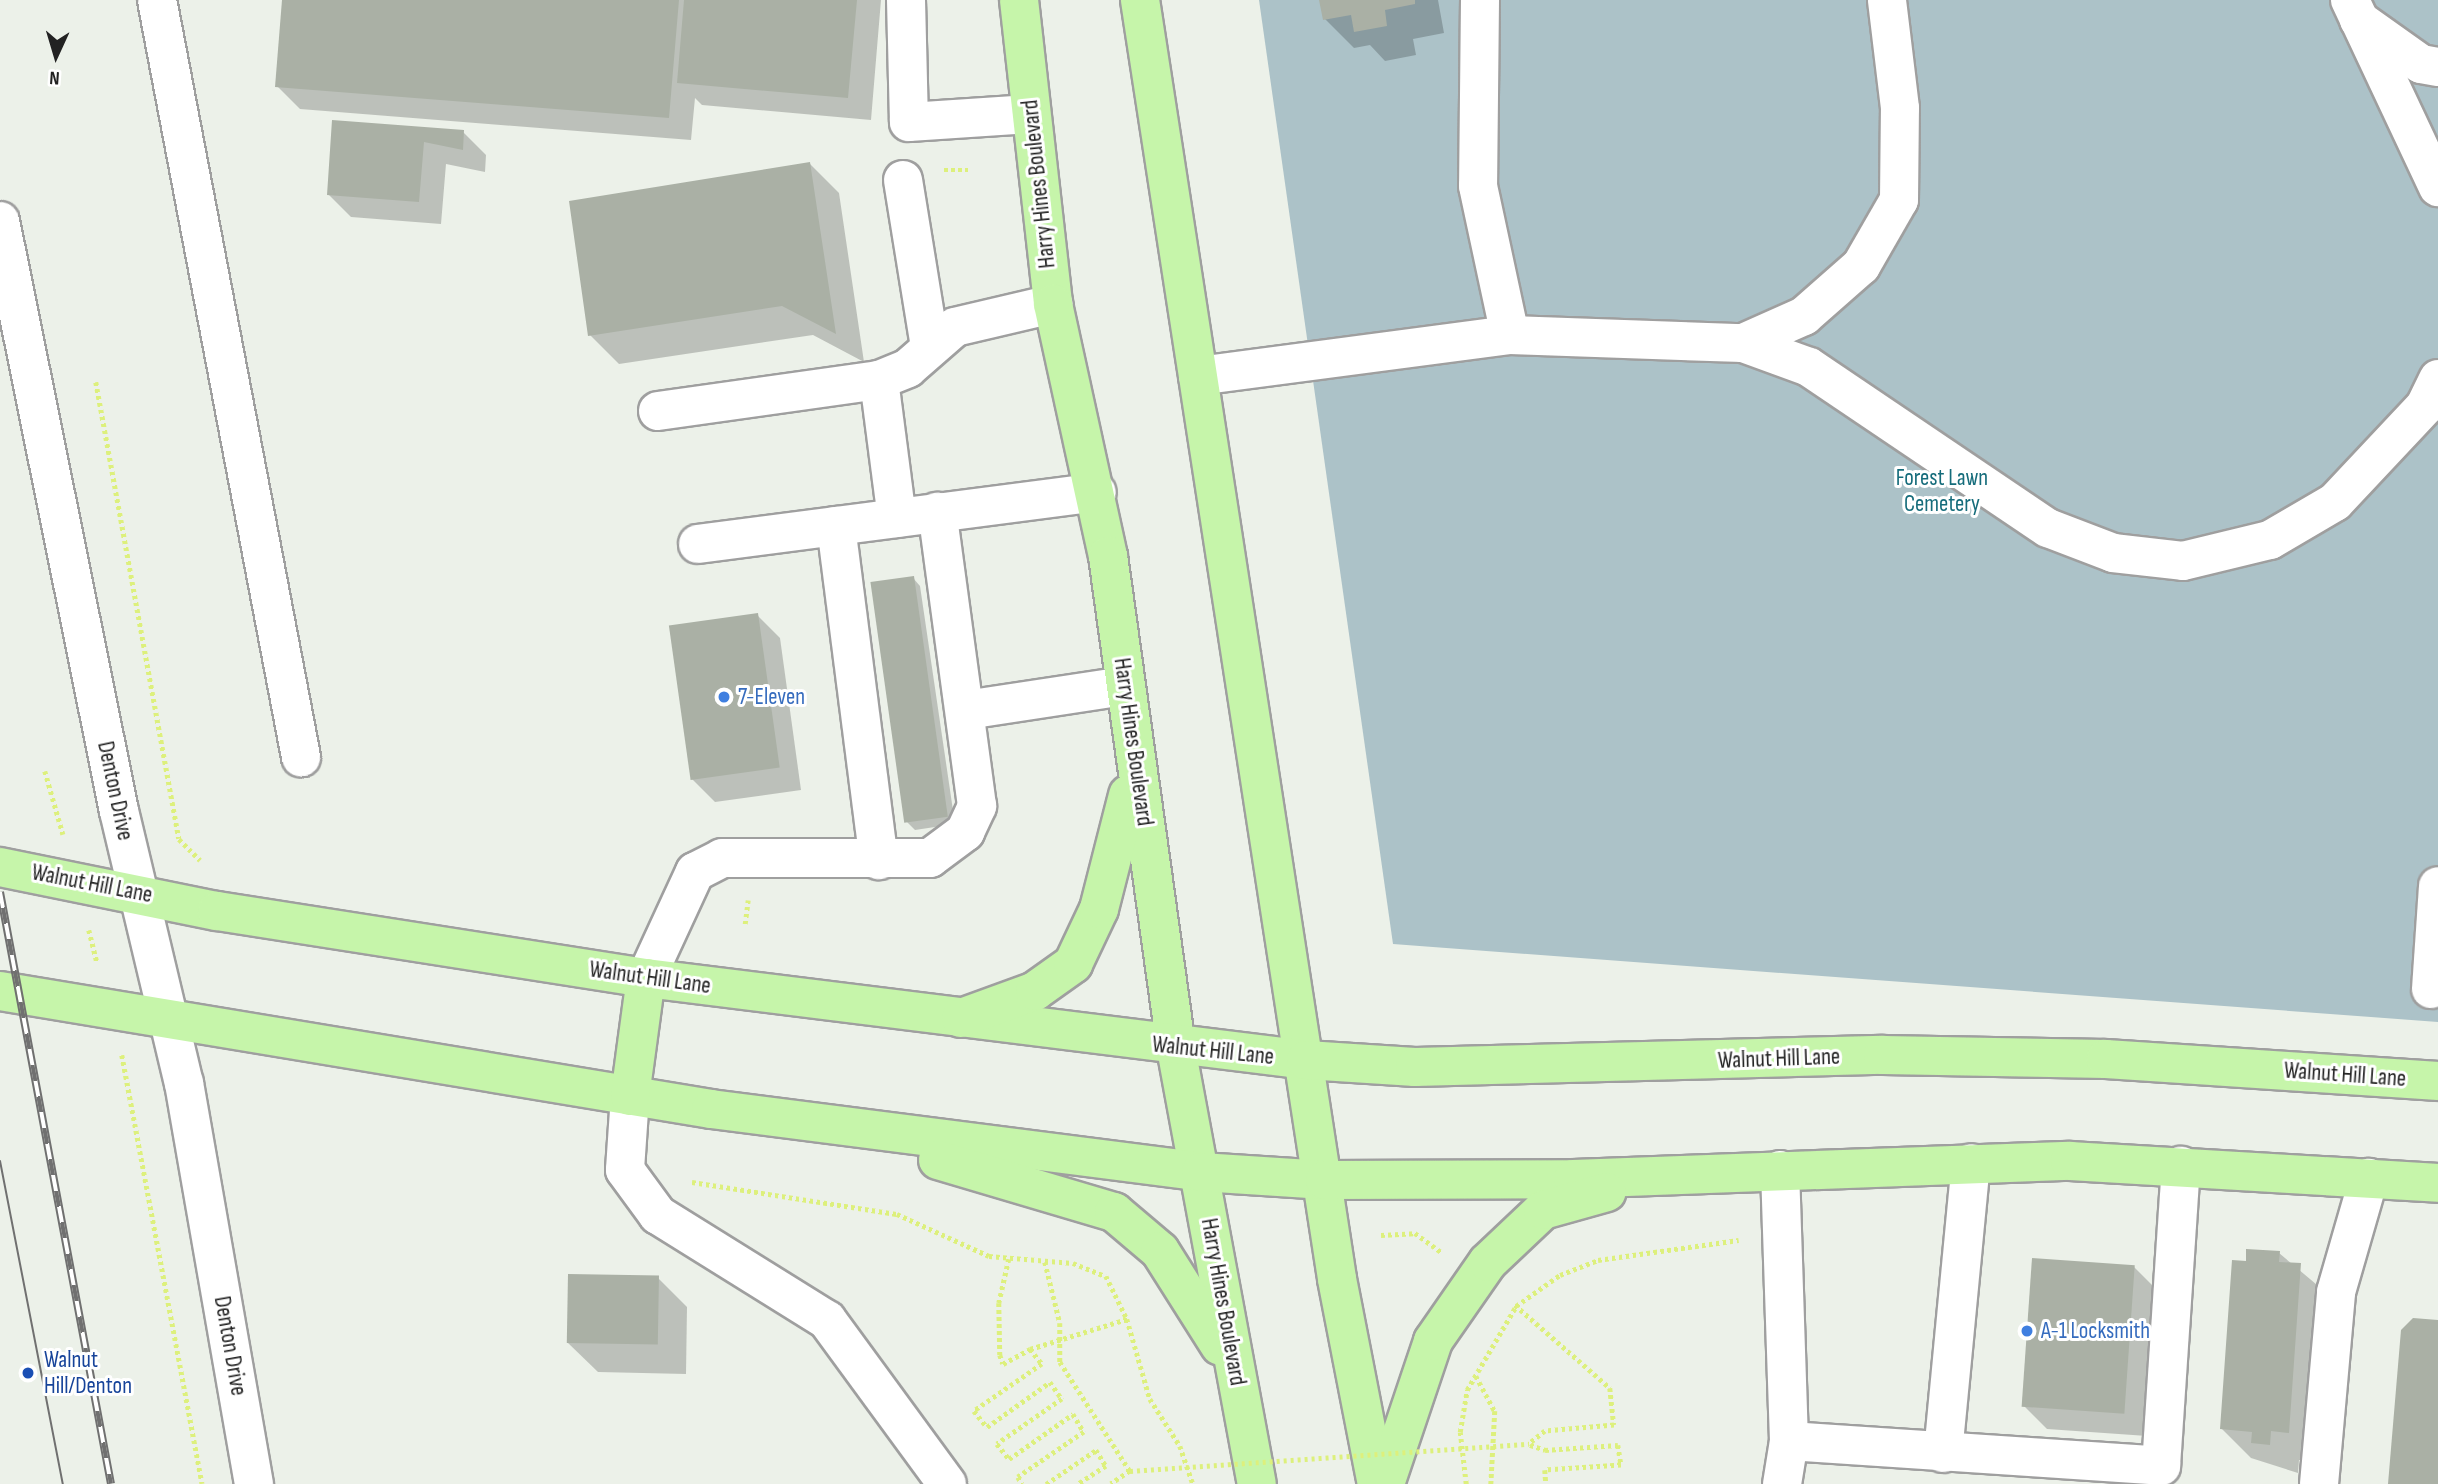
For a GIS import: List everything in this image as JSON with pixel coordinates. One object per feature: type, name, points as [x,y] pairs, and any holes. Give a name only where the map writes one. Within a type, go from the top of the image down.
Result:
[{"type":"main road","name":"Harry Hines Boulevard","points":[[1020,0],[1030,114],[1053,304],[1097,492],[1176,1048],[1257,1484]]},
{"type":"main road","points":[[1140,0],[1325,1180],[1377,1484]]},
{"type":"main road","points":[[956,1020],[1035,991],[1073,964],[1125,828],[1133,748]]},
{"type":"main road","name":"Walnut Hill Lane","points":[[0,867],[137,891],[216,911],[646,978],[1176,1048],[1306,1060],[1453,1067],[1883,1055],[2078,1058],[2438,1081]]},
{"type":"main road","points":[[630,1096],[646,978]]},
{"type":"main road","points":[[0,991],[630,1096],[1201,1172],[1325,1180],[1671,1174],[1970,1163],[2181,1166],[2438,1183]]},
{"type":"main road","points":[[711,1108],[978,1167],[1114,1212],[1160,1251],[1236,1375]]},
{"type":"main road","points":[[1385,1484],[1433,1341],[1488,1262],[1543,1210],[1671,1174]]},
{"type":"street","points":[[157,0],[301,758]]},
{"type":"street","points":[[906,0],[909,122],[1030,114]]},
{"type":"street","points":[[1480,0],[1478,186],[1510,335]]},
{"type":"street","points":[[1743,343],[1804,316],[1861,265],[1899,200],[1900,108],[1887,0]]},
{"type":"street","points":[[2353,9],[2421,64],[2438,67]]},
{"type":"street","points":[[2353,9],[2438,187]]},
{"type":"street","points":[[903,180],[930,346]]},
{"type":"street","name":"Denton Drive","points":[[0,221],[137,891],[169,1018],[254,1484]]},
{"type":"street","points":[[658,411],[879,380],[908,368],[930,346],[966,324],[1053,304]]},
{"type":"street","points":[[1198,376],[1510,335],[1743,343],[1810,367],[2048,528],[2113,553],[2183,561],[2270,540],[2336,502],[2434,400]]},
{"type":"street","points":[[879,380],[897,518]]},
{"type":"street","points":[[698,544],[1097,492]]},
{"type":"street","points":[[646,978],[669,917],[695,872],[722,858],[929,858],[965,832],[977,806],[966,709],[937,512]]},
{"type":"street","points":[[836,526],[879,860]]},
{"type":"street","points":[[966,709],[1125,685]]},
{"type":"street","points":[[2431,989],[2438,886]]},
{"type":"street","points":[[630,1096],[625,1170],[658,1215],[827,1320],[947,1484]]},
{"type":"street","points":[[1923,1463],[1970,1163]]},
{"type":"street","points":[[1789,1441],[1923,1463],[2161,1466],[2181,1166]]},
{"type":"street","points":[[1780,1170],[1789,1441],[1782,1484]]},
{"type":"street","points":[[2319,1484],[2336,1292],[2369,1178]]},
{"type":"path","points":[[96,382],[179,839],[200,860]]},
{"type":"path","points":[[125,1066],[202,1484]]},
{"type":"path","points":[[681,1181],[897,1214],[957,1244],[1009,1259],[1073,1263],[1106,1276],[1127,1319],[1150,1399],[1180,1446],[1193,1484]]},
{"type":"path","points":[[1381,1235],[1415,1233],[1451,1259]]},
{"type":"path","points":[[1466,1484],[1461,1413],[1476,1375],[1516,1306],[1560,1275],[1598,1259],[1783,1235]]},
{"type":"path","points":[[1009,1259],[999,1303],[1003,1364],[1030,1349],[1127,1319]]},
{"type":"path","points":[[1045,1262],[1060,1341],[1060,1362],[1130,1471]]},
{"type":"path","points":[[1508,1300],[1610,1388],[1614,1425],[1545,1431],[1529,1444]]},
{"type":"path","points":[[1022,1484],[1018,1477],[1084,1432],[1073,1414],[1009,1460],[997,1444],[1062,1399],[1050,1382],[987,1427],[975,1411],[1042,1364],[1030,1349]]},
{"type":"path","points":[[1476,1375],[1495,1411],[1491,1484]]},
{"type":"path","points":[[1111,1484],[1130,1471],[1529,1444],[1545,1450],[1618,1445],[1621,1465],[1545,1470],[1546,1484]]},
{"type":"path","points":[[1046,1484],[1096,1450],[1106,1466],[1078,1484]]},
{"type":"green space","name":"Forest Lawn Cemetery","points":[[1259,0],[2438,0],[2438,1022],[1393,944]]},
{"type":"building","points":[[282,0],[679,0],[669,118],[275,87]]},
{"type":"building","points":[[684,0],[857,0],[848,98],[677,83]]},
{"type":"building","points":[[1319,0],[1415,0],[1415,4],[1385,10],[1387,26],[1354,32],[1351,15],[1323,20]]},
{"type":"building","points":[[332,120],[464,130],[463,150],[424,142],[419,202],[327,195]]},
{"type":"building","points":[[810,162],[836,334],[782,306],[588,336],[569,201]]},
{"type":"building","points":[[914,576],[948,817],[904,823],[870,582]]},
{"type":"building","name":"7-Eleven","points":[[758,613],[780,767],[691,780],[669,626]]},
{"type":"building","points":[[2246,1249],[2280,1251],[2279,1262],[2301,1263],[2289,1433],[2271,1431],[2270,1445],[2251,1443],[2252,1432],[2220,1429],[2232,1260],[2246,1261]]},
{"type":"building","points":[[2032,1258],[2135,1265],[2124,1414],[2022,1407]]},
{"type":"building","points":[[568,1274],[659,1276],[658,1345],[567,1343]]},
{"type":"building","points":[[2413,1318],[2438,1320],[2438,1484],[2388,1484],[2401,1330]]},
{"type":"tram line","points":[[0,1161],[63,1484]]},
{"type":"railway","points":[[0,892],[111,1484]]},
{"type":"place","name":"7-Eleven","points":[[724,697]]},
{"type":"place","name":"A-1 Locksmith","points":[[2027,1331]]},
{"type":"place","name":"Walnut Hill/Denton","points":[[28,1373]]}]
